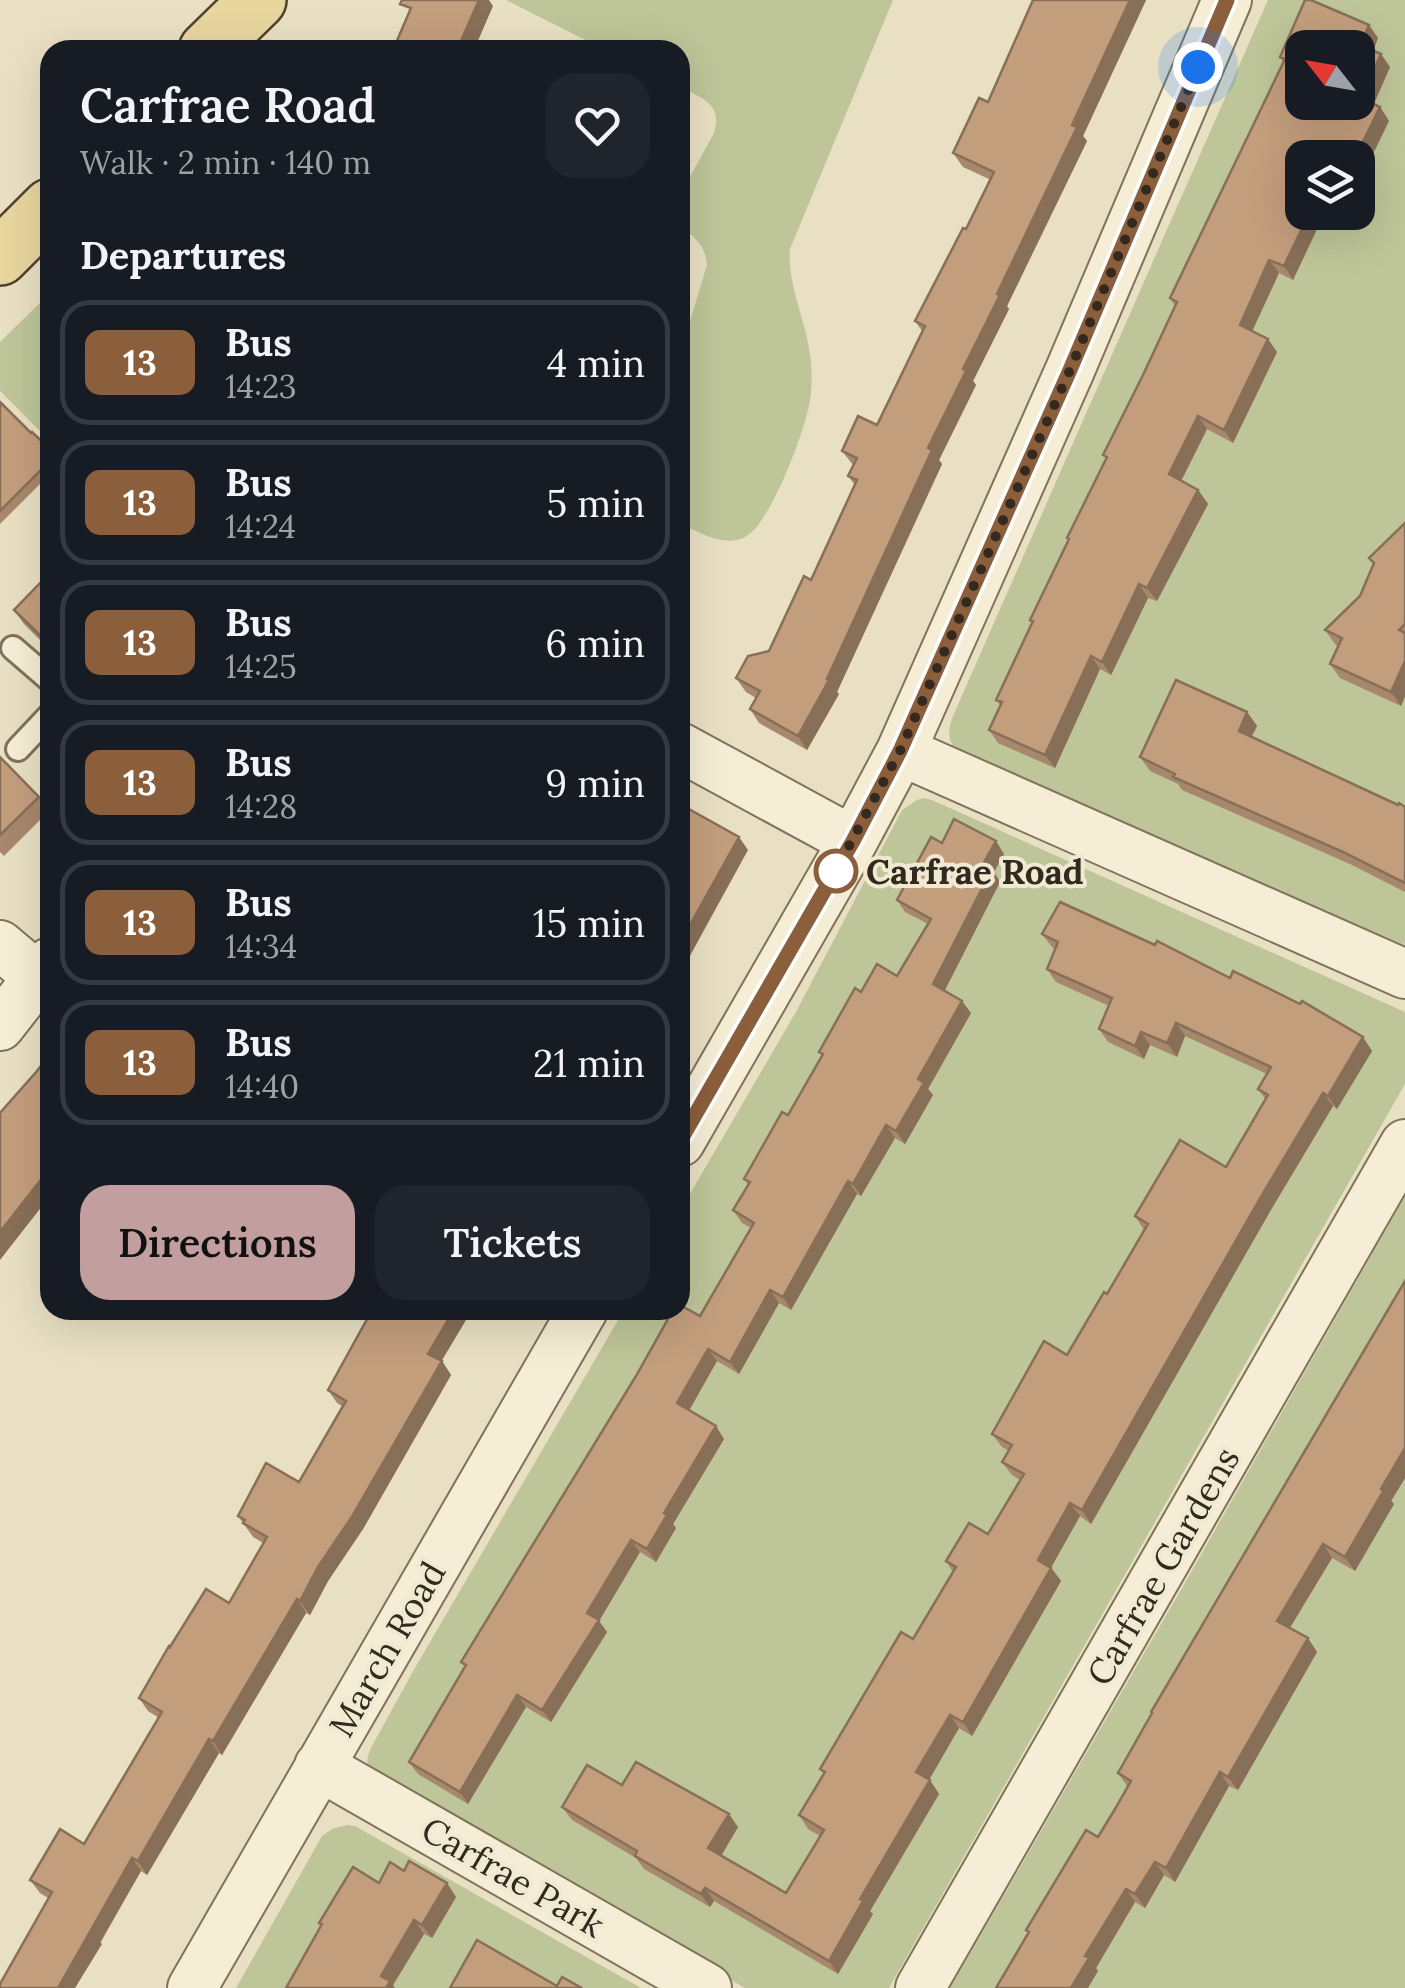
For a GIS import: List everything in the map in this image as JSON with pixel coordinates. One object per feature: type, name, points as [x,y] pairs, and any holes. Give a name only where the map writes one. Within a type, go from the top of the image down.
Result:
[{"type":"main road","points":[[217,40],[258,0]]},
{"type":"main road","points":[[0,257],[40,218]]},
{"type":"street","points":[[690,1125],[853,841],[900,751],[1070,370],[1227,0]]},
{"type":"street","points":[[900,751],[1405,974]]},
{"type":"street","points":[[690,752],[853,841]]},
{"type":"street","points":[[0,945],[40,968]]},
{"type":"street","points":[[0,1026],[40,975]]},
{"type":"street","name":"Carfrae Gardens","points":[[920,1988],[1405,1144]]},
{"type":"street","name":"March Road","points":[[192,1988],[577,1320]]},
{"type":"street","name":"Carfrae Park","points":[[319,1766],[707,1988]]},
{"type":"lane","points":[[13,648],[40,671]]},
{"type":"lane","points":[[18,750],[40,727]]},
{"type":"green space","points":[[506,0],[893,0],[790,249],[812,376],[802,432],[765,515],[755,529],[737,540],[720,540],[690,528],[690,321],[707,265],[702,247],[690,234],[690,177],[714,133],[716,115],[709,103],[690,92],[690,40],[585,40]]},
{"type":"green space","points":[[1268,0],[1405,0],[1405,945],[961,754],[953,746],[950,727]]},
{"type":"green space","points":[[40,303],[40,431],[0,391],[0,342]]},
{"type":"green space","points":[[917,800],[932,800],[1405,1012],[1405,1084],[889,1988],[745,1988],[373,1775],[368,1758],[416,1666],[618,1320],[690,1320],[690,1194],[797,1010],[902,810]]},
{"type":"green space","points":[[1405,1196],[1405,1988],[950,1988],[1186,1581]]},
{"type":"green space","points":[[347,1825],[355,1826],[641,1988],[236,1988],[322,1836]]},
{"type":"building","points":[[402,0],[479,0],[461,40],[397,40],[411,8],[400,4]]},
{"type":"building","points":[[1033,0],[1130,0],[1072,125],[1077,127],[928,448],[932,450],[829,680],[798,736],[750,709],[760,691],[736,678],[748,656],[769,651],[804,576],[811,580],[857,480],[848,476],[857,458],[842,451],[858,416],[877,425],[925,326],[915,321],[994,172],[953,153],[979,98],[988,102]]},
{"type":"building","points":[[1305,0],[1369,25],[1367,30],[1292,30]]},
{"type":"building","points":[[1285,59],[1285,120],[1374,120],[1364,140],[1285,140],[1285,230],[1301,230],[1284,266],[1269,260],[1240,325],[1268,339],[1224,430],[1198,416],[1169,474],[1198,490],[1147,588],[1139,584],[1102,662],[1091,656],[1045,755],[989,730],[1002,702],[996,700],[1107,457],[1103,455],[1177,302],[1170,298]]},
{"type":"building","points":[[0,402],[40,440],[40,471],[0,511]]},
{"type":"building","points":[[1405,523],[1405,624],[1399,630],[1405,633],[1405,661],[1391,692],[1330,664],[1342,638],[1325,630],[1360,596],[1374,563],[1369,558]]},
{"type":"building","points":[[40,583],[40,635],[14,610]]},
{"type":"building","points":[[1176,680],[1247,712],[1239,731],[1405,807],[1405,883],[1173,777],[1175,774],[1140,757]]},
{"type":"building","points":[[0,757],[39,797],[0,835]]},
{"type":"building","points":[[690,810],[739,837],[690,925]]},
{"type":"building","points":[[954,819],[996,841],[983,864],[992,869],[933,984],[962,1001],[918,1079],[924,1083],[896,1131],[886,1125],[853,1184],[848,1181],[783,1297],[770,1290],[730,1362],[708,1349],[677,1403],[716,1426],[664,1513],[667,1515],[647,1549],[631,1540],[587,1613],[599,1620],[542,1710],[517,1695],[460,1792],[409,1762],[466,1665],[461,1662],[667,1320],[690,1320],[690,1310],[700,1316],[754,1223],[733,1210],[750,1182],[744,1179],[782,1112],[788,1115],[855,988],[861,992],[877,964],[897,976],[931,919],[897,900],[931,837],[942,843]]},
{"type":"building","points":[[1060,902],[1155,945],[1157,941],[1230,978],[1233,971],[1300,1004],[1302,1001],[1363,1037],[1328,1096],[1323,1093],[1262,1195],[1082,1510],[1070,1503],[1038,1560],[1051,1568],[963,1722],[950,1715],[916,1772],[930,1780],[860,1899],[863,1901],[829,1961],[705,1888],[701,1894],[635,1856],[637,1851],[562,1807],[587,1765],[622,1785],[636,1762],[729,1814],[708,1848],[786,1893],[824,1830],[799,1815],[825,1772],[820,1769],[901,1632],[913,1639],[956,1567],[946,1561],[969,1523],[988,1534],[1024,1474],[1002,1462],[1012,1445],[992,1434],[1044,1341],[1067,1355],[1148,1224],[1135,1216],[1180,1140],[1226,1167],[1268,1095],[1258,1089],[1271,1067],[1176,1023],[1167,1043],[1141,1032],[1135,1046],[1099,1029],[1112,998],[1047,969],[1058,942],[1042,934]]},
{"type":"building","points":[[40,1067],[40,1181],[0,1232],[0,1113]]},
{"type":"building","points":[[1405,1281],[1405,1448],[1345,1557],[1323,1544],[1277,1621],[1308,1638],[1228,1777],[1220,1772],[1166,1868],[1155,1862],[1135,1894],[1126,1889],[1085,1956],[1089,1958],[1071,1988],[996,1988],[1086,1830],[1098,1837],[1115,1809],[1131,1781],[1118,1773],[1151,1712]]},
{"type":"building","points":[[367,1320],[448,1320],[428,1354],[442,1361],[353,1515],[300,1601],[297,1599],[213,1741],[209,1739],[138,1861],[132,1858],[58,1988],[0,1988],[52,1892],[30,1880],[60,1829],[84,1844],[162,1712],[139,1698],[169,1646],[206,1589],[229,1603],[267,1537],[238,1516],[266,1463],[299,1482],[346,1401],[328,1390]]},
{"type":"building","points":[[409,1861],[447,1883],[422,1925],[414,1920],[381,1976],[390,1981],[386,1988],[286,1988],[353,1867],[379,1883],[390,1862],[404,1871]]},
{"type":"building","points":[[477,1940],[557,1986],[562,1977],[582,1988],[450,1988]]},
{"type":"bus line","name":"13","points":[[690,1124],[853,841],[900,751],[1070,370],[1227,0]]},
{"type":"place","name":"Carfrae Road","points":[[836,871]]},
{"type":"route","points":[[836,871],[834,874],[900,751],[1070,370],[1198,67]]}]
